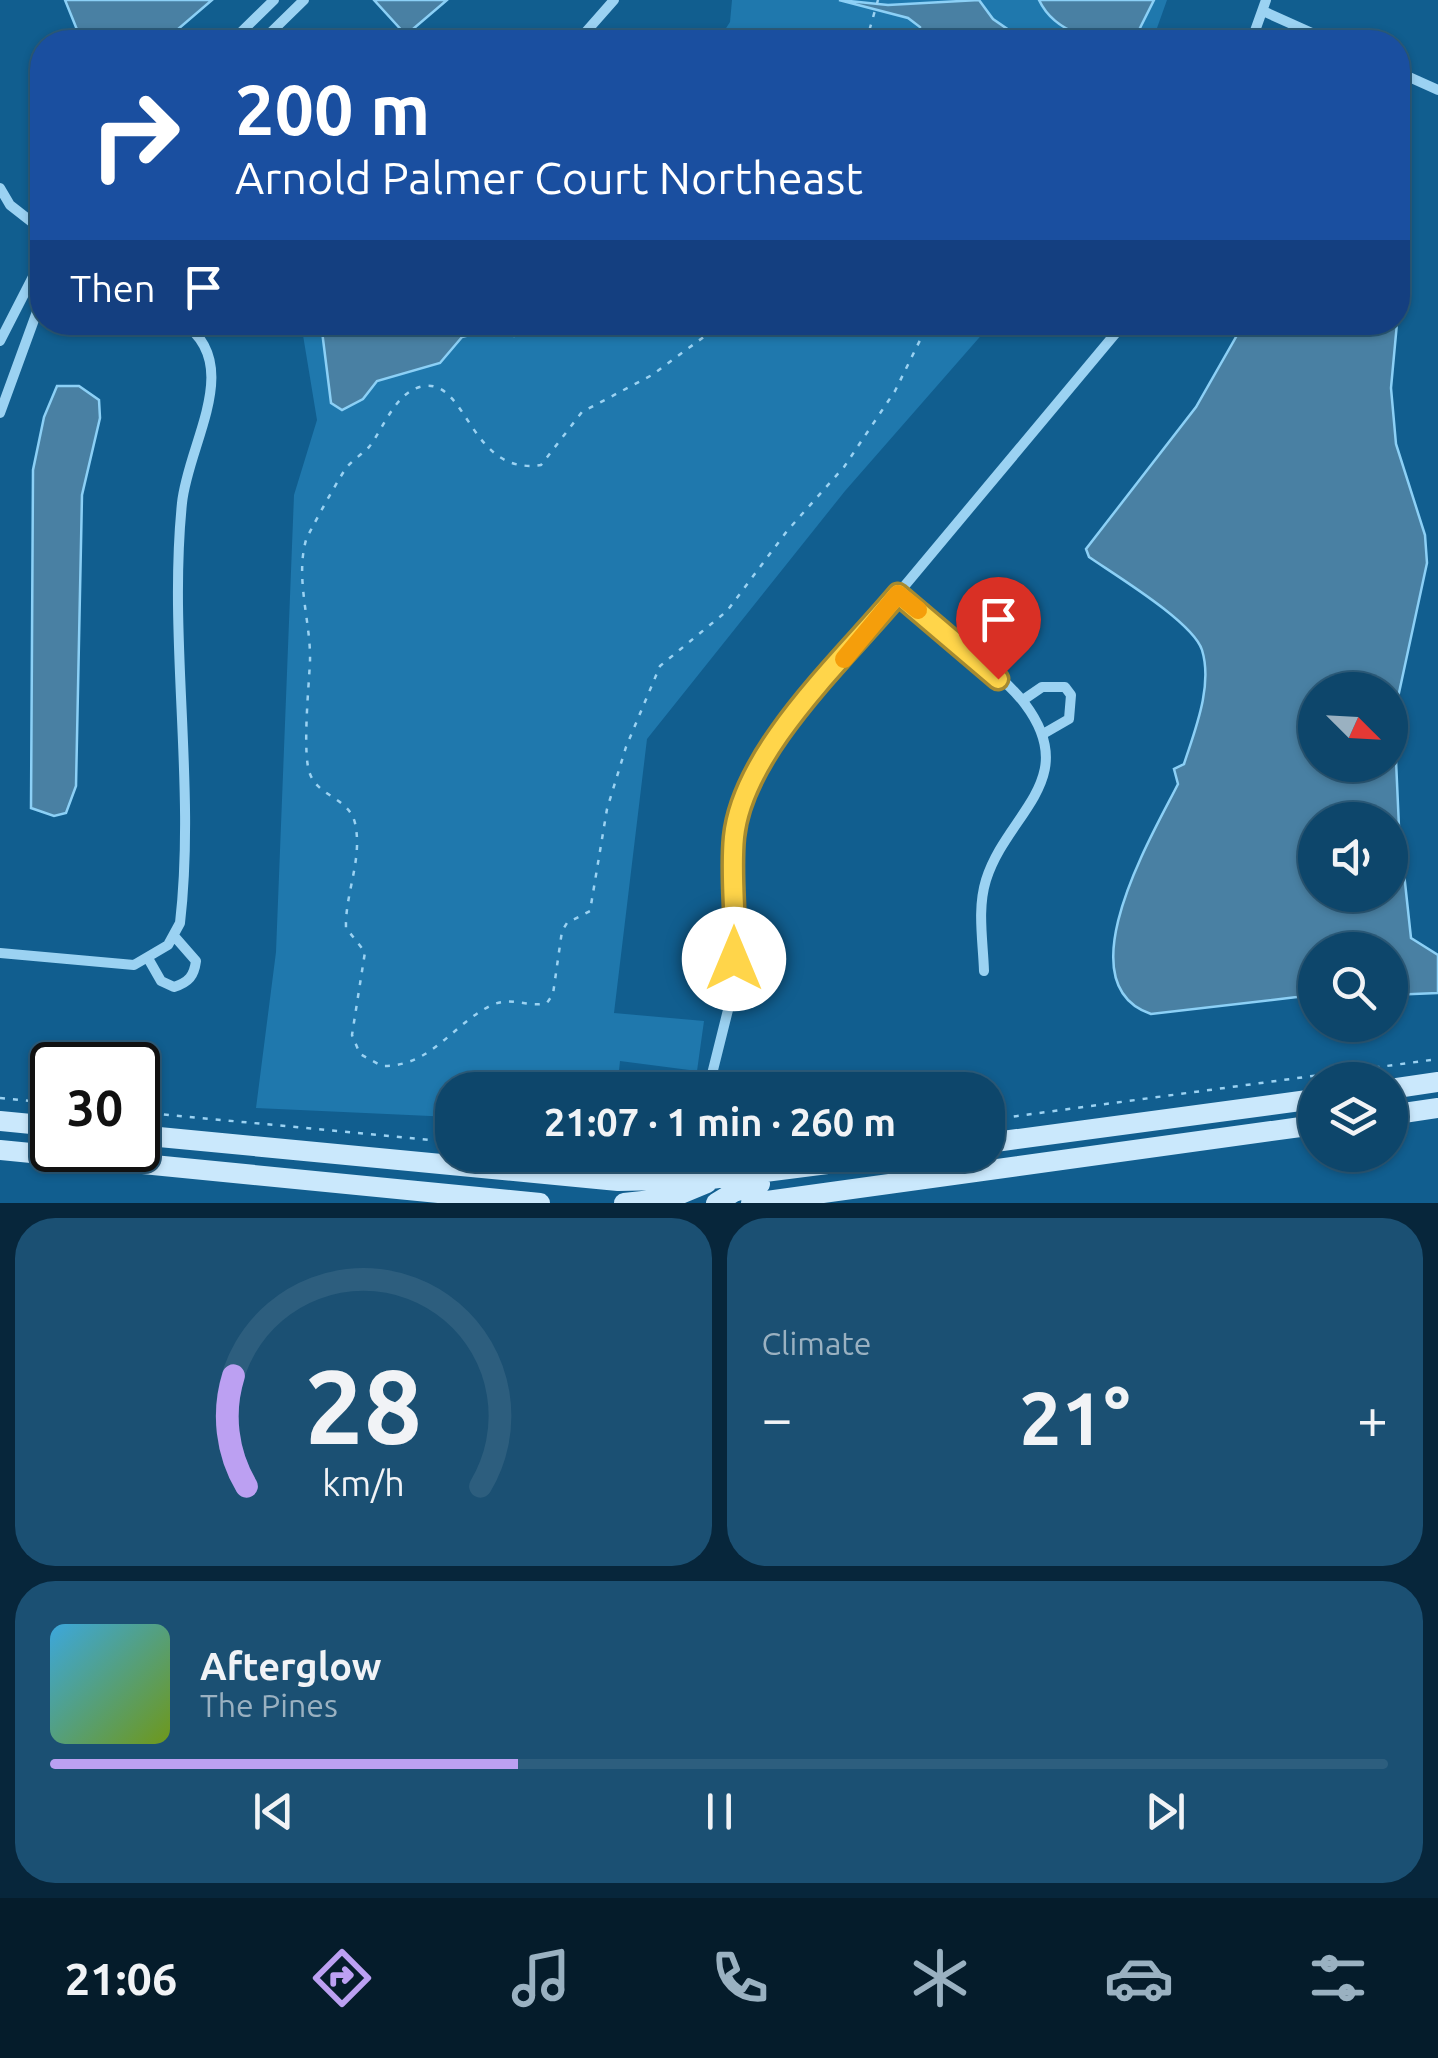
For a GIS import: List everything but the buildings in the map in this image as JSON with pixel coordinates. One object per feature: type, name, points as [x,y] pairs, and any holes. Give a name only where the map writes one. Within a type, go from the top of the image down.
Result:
[{"type":"main road","points":[[1408,1086],[1438,1082]]},
{"type":"main road","points":[[1005,1141],[1298,1101]]},
{"type":"main road","points":[[1408,1112],[1438,1108]]},
{"type":"main road","points":[[0,1121],[30,1124]]},
{"type":"main road","points":[[751,1203],[1298,1127]]},
{"type":"main road","points":[[160,1137],[618,1181],[711,1179],[766,1172]]},
{"type":"main road","points":[[0,1150],[540,1203]]},
{"type":"main road","points":[[716,1203],[748,1186],[814,1172]]},
{"type":"main road","points":[[624,1203],[672,1198],[705,1186],[711,1179]]},
{"type":"street","points":[[245,30],[274,0]]},
{"type":"street","points":[[273,30],[304,0]]},
{"type":"street","points":[[588,30],[614,0]]},
{"type":"street","points":[[1255,30],[1264,6],[1309,30]]},
{"type":"street","points":[[1410,77],[1438,90]]},
{"type":"street","points":[[0,188],[10,204],[30,220]]},
{"type":"street","points":[[0,340],[30,283]]},
{"type":"street","points":[[0,414],[30,331]]},
{"type":"street","points":[[0,953],[120,967],[149,960],[175,937],[182,905],[181,518],[189,460],[214,368],[199,335]]},
{"type":"street","points":[[712,1072],[733,990],[734,834],[744,795],[790,723],[1115,335]]},
{"type":"street","points":[[898,594],[1023,700],[1043,734],[1046,764],[1038,792],[993,860],[980,900],[984,971]]},
{"type":"street","points":[[1023,700],[1050,684],[1065,687],[1071,695],[1069,719],[1043,734]]},
{"type":"street","points":[[149,960],[161,981],[174,987],[186,983],[195,973],[196,960],[175,937]]},
{"type":"street","points":[[711,1172],[711,1179]]},
{"type":"path","points":[[868,30],[878,0]]},
{"type":"path","points":[[707,335],[652,376],[582,412],[541,465],[514,464],[499,458],[476,437],[448,394],[427,386],[414,389],[386,419],[369,447],[344,470],[332,499],[311,527],[304,552],[304,618],[310,658],[305,686],[308,769],[313,782],[343,803],[354,818],[356,847],[346,928],[365,952],[365,962],[352,1035],[360,1054],[382,1066],[432,1052],[472,1015],[496,1004],[548,1003],[553,994],[562,931],[567,923],[590,911],[607,809],[626,747],[660,666],[734,604],[787,531],[844,467],[896,391],[923,335]]},
{"type":"path","points":[[1005,1118],[1438,1059]]},
{"type":"path","points":[[0,1098],[30,1101]]},
{"type":"path","points":[[160,1114],[435,1140]]},
{"type":"shaded area","points":[[65,0],[212,0],[177,30],[77,30]]},
{"type":"shaded area","points":[[374,0],[447,0],[412,30],[401,30]]},
{"type":"shaded area","points":[[732,0],[1167,0],[1156,30],[725,30],[730,22]]},
{"type":"shaded area","points":[[839,0],[888,5],[979,0],[993,19],[1009,30],[920,30],[908,18]]},
{"type":"shaded area","points":[[1039,0],[1154,0],[1139,30],[1069,30],[1046,12]]},
{"type":"shaded area","points":[[303,335],[982,335],[845,491],[647,739],[614,1013],[704,1021],[697,1071],[620,1061],[619,1072],[435,1072],[435,1116],[256,1108],[276,952],[294,495],[317,420]]},
{"type":"shaded area","points":[[322,335],[470,335],[462,337],[440,363],[377,381],[363,399],[342,410],[331,403]]},
{"type":"shaded area","points":[[1237,335],[1396,335],[1391,388],[1396,444],[1425,535],[1427,563],[1403,672],[1298,672],[1298,782],[1397,782],[1398,802],[1298,802],[1298,912],[1408,910],[1411,938],[1438,955],[1438,993],[1408,994],[1408,932],[1298,932],[1298,997],[1151,1014],[1126,998],[1115,972],[1114,941],[1122,906],[1178,784],[1174,769],[1184,764],[1197,722],[1205,664],[1196,639],[1184,626],[1089,557],[1086,549],[1196,407]]},
{"type":"shaded area","points":[[57,386],[79,386],[99,400],[100,418],[82,495],[76,786],[66,813],[54,816],[31,808],[33,470],[44,417]]},
{"type":"slow traffic","points":[[844,659],[898,594],[918,610]]},
{"type":"route","points":[[734,959],[734,834],[744,795],[755,772],[790,723],[898,594],[998,679]]}]
